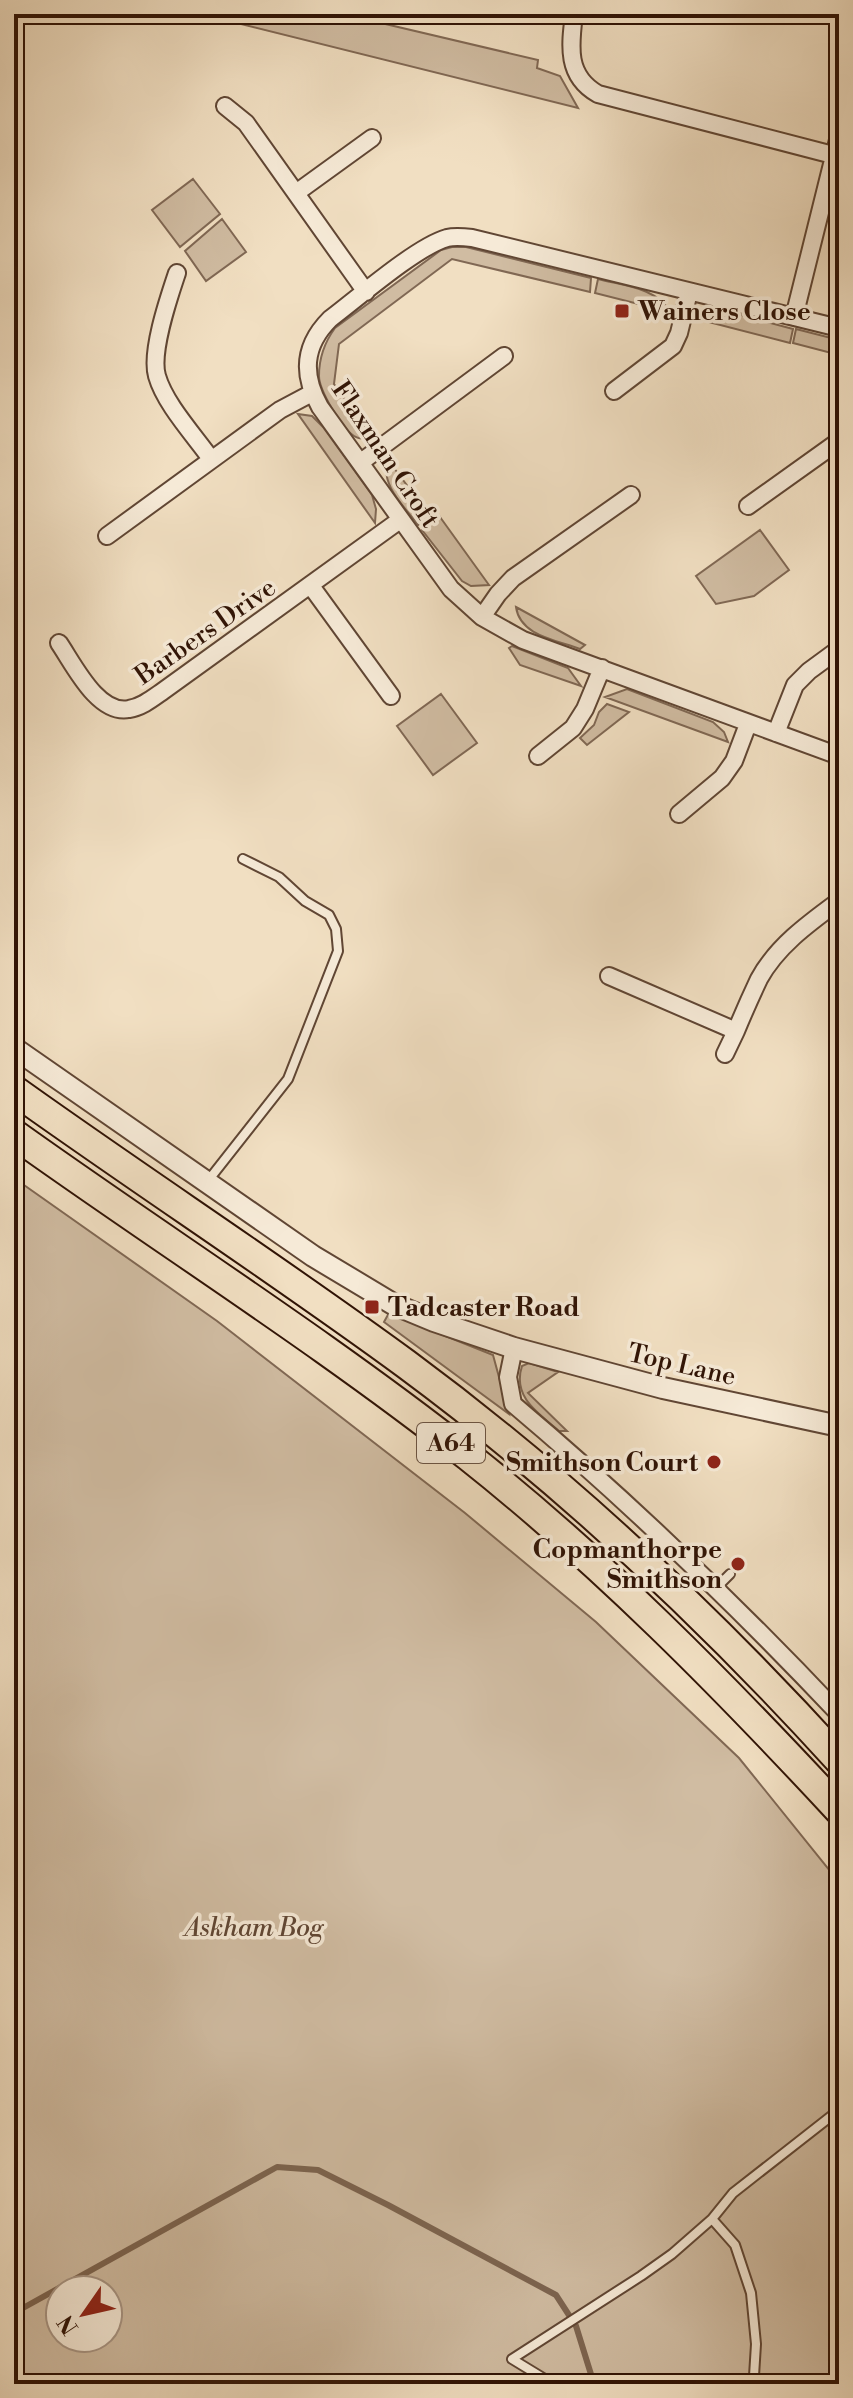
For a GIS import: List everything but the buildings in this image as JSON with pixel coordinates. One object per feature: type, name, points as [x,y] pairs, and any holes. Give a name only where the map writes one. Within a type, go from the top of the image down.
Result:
[{"type":"highway","name":"A64","points":[[14,1090],[395,1357],[508,1444],[709,1624],[789,1704],[839,1760]]},
{"type":"highway","name":"A64","points":[[14,1134],[280,1316],[470,1458],[569,1542],[675,1639],[839,1810]]},
{"type":"street","points":[[574,14],[571,36],[576,74],[586,87],[598,94],[833,155]]},
{"type":"street","points":[[225,106],[246,123],[366,292]]},
{"type":"street","points":[[794,317],[839,136]]},
{"type":"street","points":[[296,193],[372,138]]},
{"type":"street","name":"Flaxman Croft","points":[[839,328],[487,241],[460,237],[430,246],[330,319],[319,330],[312,344],[308,367],[312,393],[400,520],[451,589],[482,617],[523,640],[839,756]]},
{"type":"street","points":[[177,273],[155,355],[156,373],[163,391],[211,459]]},
{"type":"street","points":[[614,391],[673,346],[689,292]]},
{"type":"street","points":[[361,462],[504,356]]},
{"type":"street","points":[[107,536],[280,410],[312,393]]},
{"type":"street","points":[[748,506],[839,441]]},
{"type":"street","points":[[482,617],[513,578],[631,495]]},
{"type":"street","name":"Barbers Drive","points":[[59,643],[103,703],[117,709],[130,709],[154,697],[400,520]]},
{"type":"street","name":"Barbers Drive","points":[[311,586],[391,696]]},
{"type":"street","points":[[776,733],[795,685],[839,649]]},
{"type":"street","points":[[538,756],[573,728],[585,709],[602,668]]},
{"type":"street","points":[[679,814],[722,778],[734,761],[748,724]]},
{"type":"street","points":[[725,1054],[771,961],[790,940],[837,902]]},
{"type":"street","points":[[609,976],[736,1031]]},
{"type":"street","points":[[14,1048],[313,1256],[393,1304],[514,1348],[508,1377],[513,1404],[716,1588],[839,1714]]},
{"type":"street","name":"Top Lane","points":[[514,1348],[663,1388],[839,1426]]},
{"type":"lane","points":[[207,1182],[288,1079],[338,951],[336,929],[329,915],[305,901],[279,877],[243,859]]},
{"type":"lane","points":[[716,1588],[730,1574]]},
{"type":"lane","points":[[553,2384],[512,2359],[662,2261],[712,2219],[733,2193],[839,2110]]},
{"type":"lane","points":[[712,2219],[735,2245],[751,2293],[756,2344],[754,2376],[747,2384]]},
{"type":"green space","points":[[201,14],[343,14],[538,60],[537,68],[560,76],[578,108]]},
{"type":"green space","points":[[193,179],[220,214],[180,247],[152,210]]},
{"type":"green space","points":[[222,219],[246,252],[206,281],[185,251]]},
{"type":"green space","points":[[466,247],[591,278],[590,292],[452,259],[339,344],[334,384],[373,438],[356,437],[338,418],[320,382],[320,363],[328,339],[335,328],[441,250]]},
{"type":"green space","points":[[598,279],[648,292],[670,312],[595,293]]},
{"type":"green space","points":[[718,309],[793,329],[790,343],[697,319],[707,311]]},
{"type":"green space","points":[[796,329],[839,340],[839,355],[793,343]]},
{"type":"green space","points":[[298,414],[312,416],[323,427],[372,495],[376,509],[375,523]]},
{"type":"green space","points":[[388,460],[430,516],[418,525],[390,486],[386,469]]},
{"type":"green space","points":[[440,517],[489,585],[471,586],[462,581],[422,530]]},
{"type":"green space","points":[[760,530],[789,570],[754,596],[716,604],[696,576]]},
{"type":"green space","points":[[516,607],[585,645],[580,649],[541,636],[524,625]]},
{"type":"green space","points":[[512,646],[568,668],[581,686],[520,665],[509,648]]},
{"type":"green space","points":[[627,689],[713,722],[724,732],[728,742],[605,697]]},
{"type":"green space","points":[[441,694],[477,743],[433,775],[397,726]]},
{"type":"green space","points":[[607,704],[629,712],[587,745],[580,738],[594,725],[599,712]]},
{"type":"green space","name":"Askham Bog","points":[[14,1178],[217,1321],[465,1513],[596,1622],[739,1758],[839,1882],[839,2384],[14,2384]]},
{"type":"green space","points":[[390,1311],[493,1355],[509,1414],[384,1322]]},
{"type":"green space","points":[[529,1363],[558,1372],[528,1393],[567,1431],[559,1431],[535,1411],[524,1395],[520,1377],[522,1366]]},
{"type":"waterway","points":[[14,2313],[277,2167],[318,2170],[556,2295],[576,2326],[594,2384]]},
{"type":"place","name":"Wainers Close","points":[[622,311]]},
{"type":"place","name":"Tadcaster Road","points":[[372,1307]]},
{"type":"place","name":"Smithson Court","points":[[714,1462]]},
{"type":"place","name":"Copmanthorpe Smithson","points":[[738,1564]]}]
